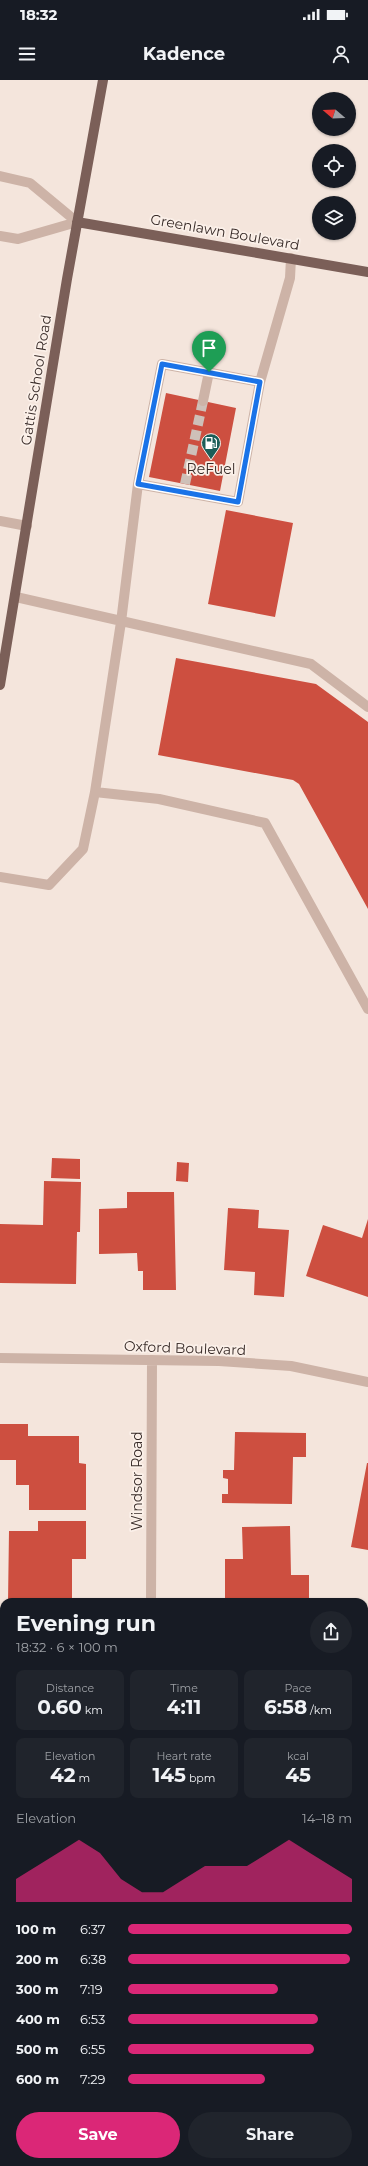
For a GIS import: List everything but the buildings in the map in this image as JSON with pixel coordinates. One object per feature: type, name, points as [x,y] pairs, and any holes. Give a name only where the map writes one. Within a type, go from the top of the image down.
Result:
[{"type":"main road","name":"Gattis School Road","points":[[0,686],[16,597],[77,222],[103,80]]},
{"type":"main road","name":"Greenlawn Boulevard","points":[[77,222],[368,272]]},
{"type":"street","points":[[0,176],[30,183],[77,222]]},
{"type":"street","name":"Greenlawn Boulevard","points":[[0,236],[18,239],[77,222]]},
{"type":"street","points":[[138,484],[185,488],[238,502],[260,382],[290,278],[291,258]]},
{"type":"street","points":[[0,877],[49,885],[83,849],[94,792],[121,622],[138,484],[162,364],[260,382]]},
{"type":"street","points":[[203,401],[209,372]]},
{"type":"street","points":[[0,521],[27,526]]},
{"type":"street","points":[[16,597],[311,664],[368,707]]},
{"type":"street","points":[[94,792],[159,799],[265,824],[368,1008]]},
{"type":"street","name":"Oxford Boulevard","points":[[0,1358],[219,1361],[291,1366],[368,1382]]},
{"type":"street","name":"Windsor Road","points":[[151,1598],[152,1360]]},
{"type":"tunnel","points":[[185,484],[203,401]]},
{"type":"place","name":"ReFuel","points":[[211,460]]},
{"type":"route","points":[[162,364],[209,372],[260,382],[238,502],[138,484],[162,364]]}]
